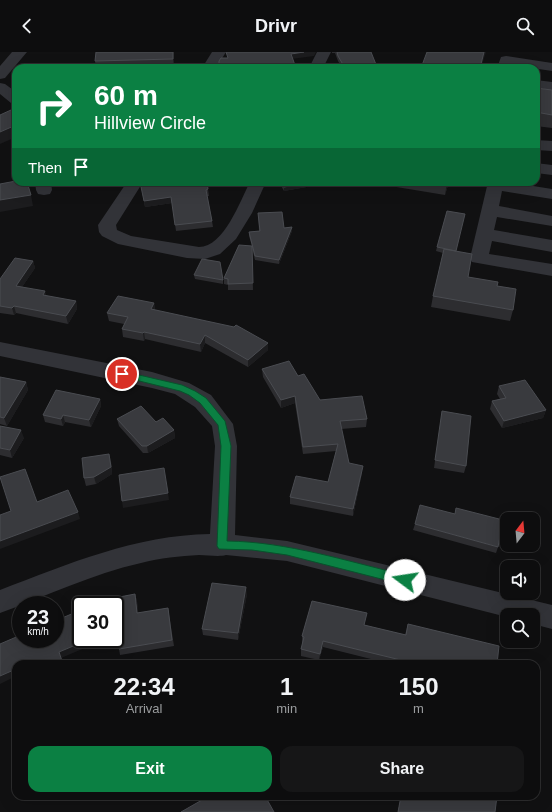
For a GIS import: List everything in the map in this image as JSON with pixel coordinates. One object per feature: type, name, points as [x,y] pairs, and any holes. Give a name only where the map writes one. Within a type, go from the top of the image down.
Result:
[{"type":"street","points":[[0,75],[20,52]]},
{"type":"street","points":[[212,64],[219,52]]},
{"type":"street","points":[[318,64],[324,52]]},
{"type":"street","points":[[505,64],[506,60],[532,64]]},
{"type":"street","points":[[540,65],[552,67]]},
{"type":"street","points":[[540,84],[552,86]]},
{"type":"street","points":[[0,87],[12,97]]},
{"type":"street","points":[[540,145],[552,146]]},
{"type":"street","points":[[540,168],[552,170]]},
{"type":"street","points":[[132,186],[107,225],[108,232],[111,235],[124,239],[206,253],[223,243],[232,234],[256,186]]},
{"type":"street","points":[[494,186],[479,258],[552,270]]},
{"type":"street","points":[[511,186],[552,194]]},
{"type":"street","points":[[490,210],[552,221]]},
{"type":"street","points":[[484,234],[552,246]]},
{"type":"street","points":[[0,349],[152,380],[182,388],[203,401],[222,424],[226,446],[222,546]]},
{"type":"street","points":[[0,602],[60,578],[118,558],[189,545],[252,546],[287,550],[552,617]]},
{"type":"building","points":[[96,52],[173,52],[173,59],[95,61]]},
{"type":"building","points":[[226,52],[304,52],[291,54],[295,64],[219,64],[221,58],[228,58]]},
{"type":"building","points":[[337,52],[371,52],[376,64],[343,64]]},
{"type":"building","points":[[427,52],[484,52],[481,64],[422,64]]},
{"type":"building","points":[[540,88],[552,90],[552,115],[540,113]]},
{"type":"building","points":[[12,111],[12,127],[0,132],[0,115]]},
{"type":"building","points":[[12,182],[12,186],[28,186],[31,195],[0,200],[0,184]]},
{"type":"building","points":[[141,186],[208,186],[208,189],[206,190],[212,221],[175,225],[171,197],[144,201]]},
{"type":"building","points":[[447,211],[465,214],[456,251],[437,247]]},
{"type":"building","points":[[282,212],[284,228],[292,227],[279,260],[255,256],[249,232],[260,231],[258,213]]},
{"type":"building","points":[[239,245],[252,246],[253,283],[228,284],[228,279],[224,278]]},
{"type":"building","points":[[444,249],[472,254],[468,277],[498,282],[497,286],[516,289],[513,310],[433,296]]},
{"type":"building","points":[[15,258],[33,261],[16,286],[45,291],[43,295],[76,301],[66,316],[14,306],[12,308],[0,306],[0,279]]},
{"type":"building","points":[[202,259],[220,262],[223,280],[194,275]]},
{"type":"building","points":[[118,296],[154,303],[151,309],[234,327],[236,325],[268,343],[248,360],[205,335],[200,344],[144,332],[122,329],[128,317],[107,313]]},
{"type":"building","points":[[289,361],[298,376],[304,374],[320,400],[362,396],[367,419],[340,421],[349,463],[363,466],[353,509],[290,497],[296,476],[328,482],[338,444],[303,447],[295,396],[281,400],[262,369]]},
{"type":"building","points":[[0,377],[26,382],[4,418],[0,417]]},
{"type":"building","points":[[525,380],[546,410],[504,421],[492,401],[506,398],[499,386]]},
{"type":"building","points":[[56,390],[100,399],[89,420],[63,415],[61,419],[43,415]]},
{"type":"building","points":[[141,406],[156,422],[163,418],[174,430],[147,446],[142,446],[117,419]]},
{"type":"building","points":[[442,411],[471,416],[466,466],[435,460]]},
{"type":"building","points":[[0,426],[21,430],[10,450],[0,448]]},
{"type":"building","points":[[109,454],[111,467],[94,477],[84,478],[82,458]]},
{"type":"building","points":[[164,468],[168,493],[122,501],[119,475]]},
{"type":"building","points":[[25,469],[37,502],[68,490],[78,512],[0,541],[0,515],[11,511],[0,477]]},
{"type":"building","points":[[420,505],[455,514],[456,508],[500,519],[500,536],[498,547],[415,524]]},
{"type":"building","points":[[212,583],[246,587],[238,633],[202,629]]},
{"type":"building","points":[[135,594],[137,613],[168,608],[172,640],[119,649],[124,648],[124,596]]},
{"type":"building","points":[[312,601],[367,613],[364,625],[406,635],[408,624],[499,646],[497,660],[401,660],[323,641],[320,654],[301,649],[304,637],[302,636]]},
{"type":"building","points":[[72,614],[72,647],[59,652],[62,660],[12,660],[12,671],[0,676],[0,644],[12,639],[12,648],[64,648],[64,617]]},
{"type":"building","points":[[202,800],[267,800],[274,812],[181,812]]},
{"type":"building","points":[[400,800],[496,800],[495,812],[398,812]]},
{"type":"route","points":[[122,374],[182,388],[192,393],[203,401],[222,424],[226,446],[222,546],[252,546],[287,550],[405,580]]}]
